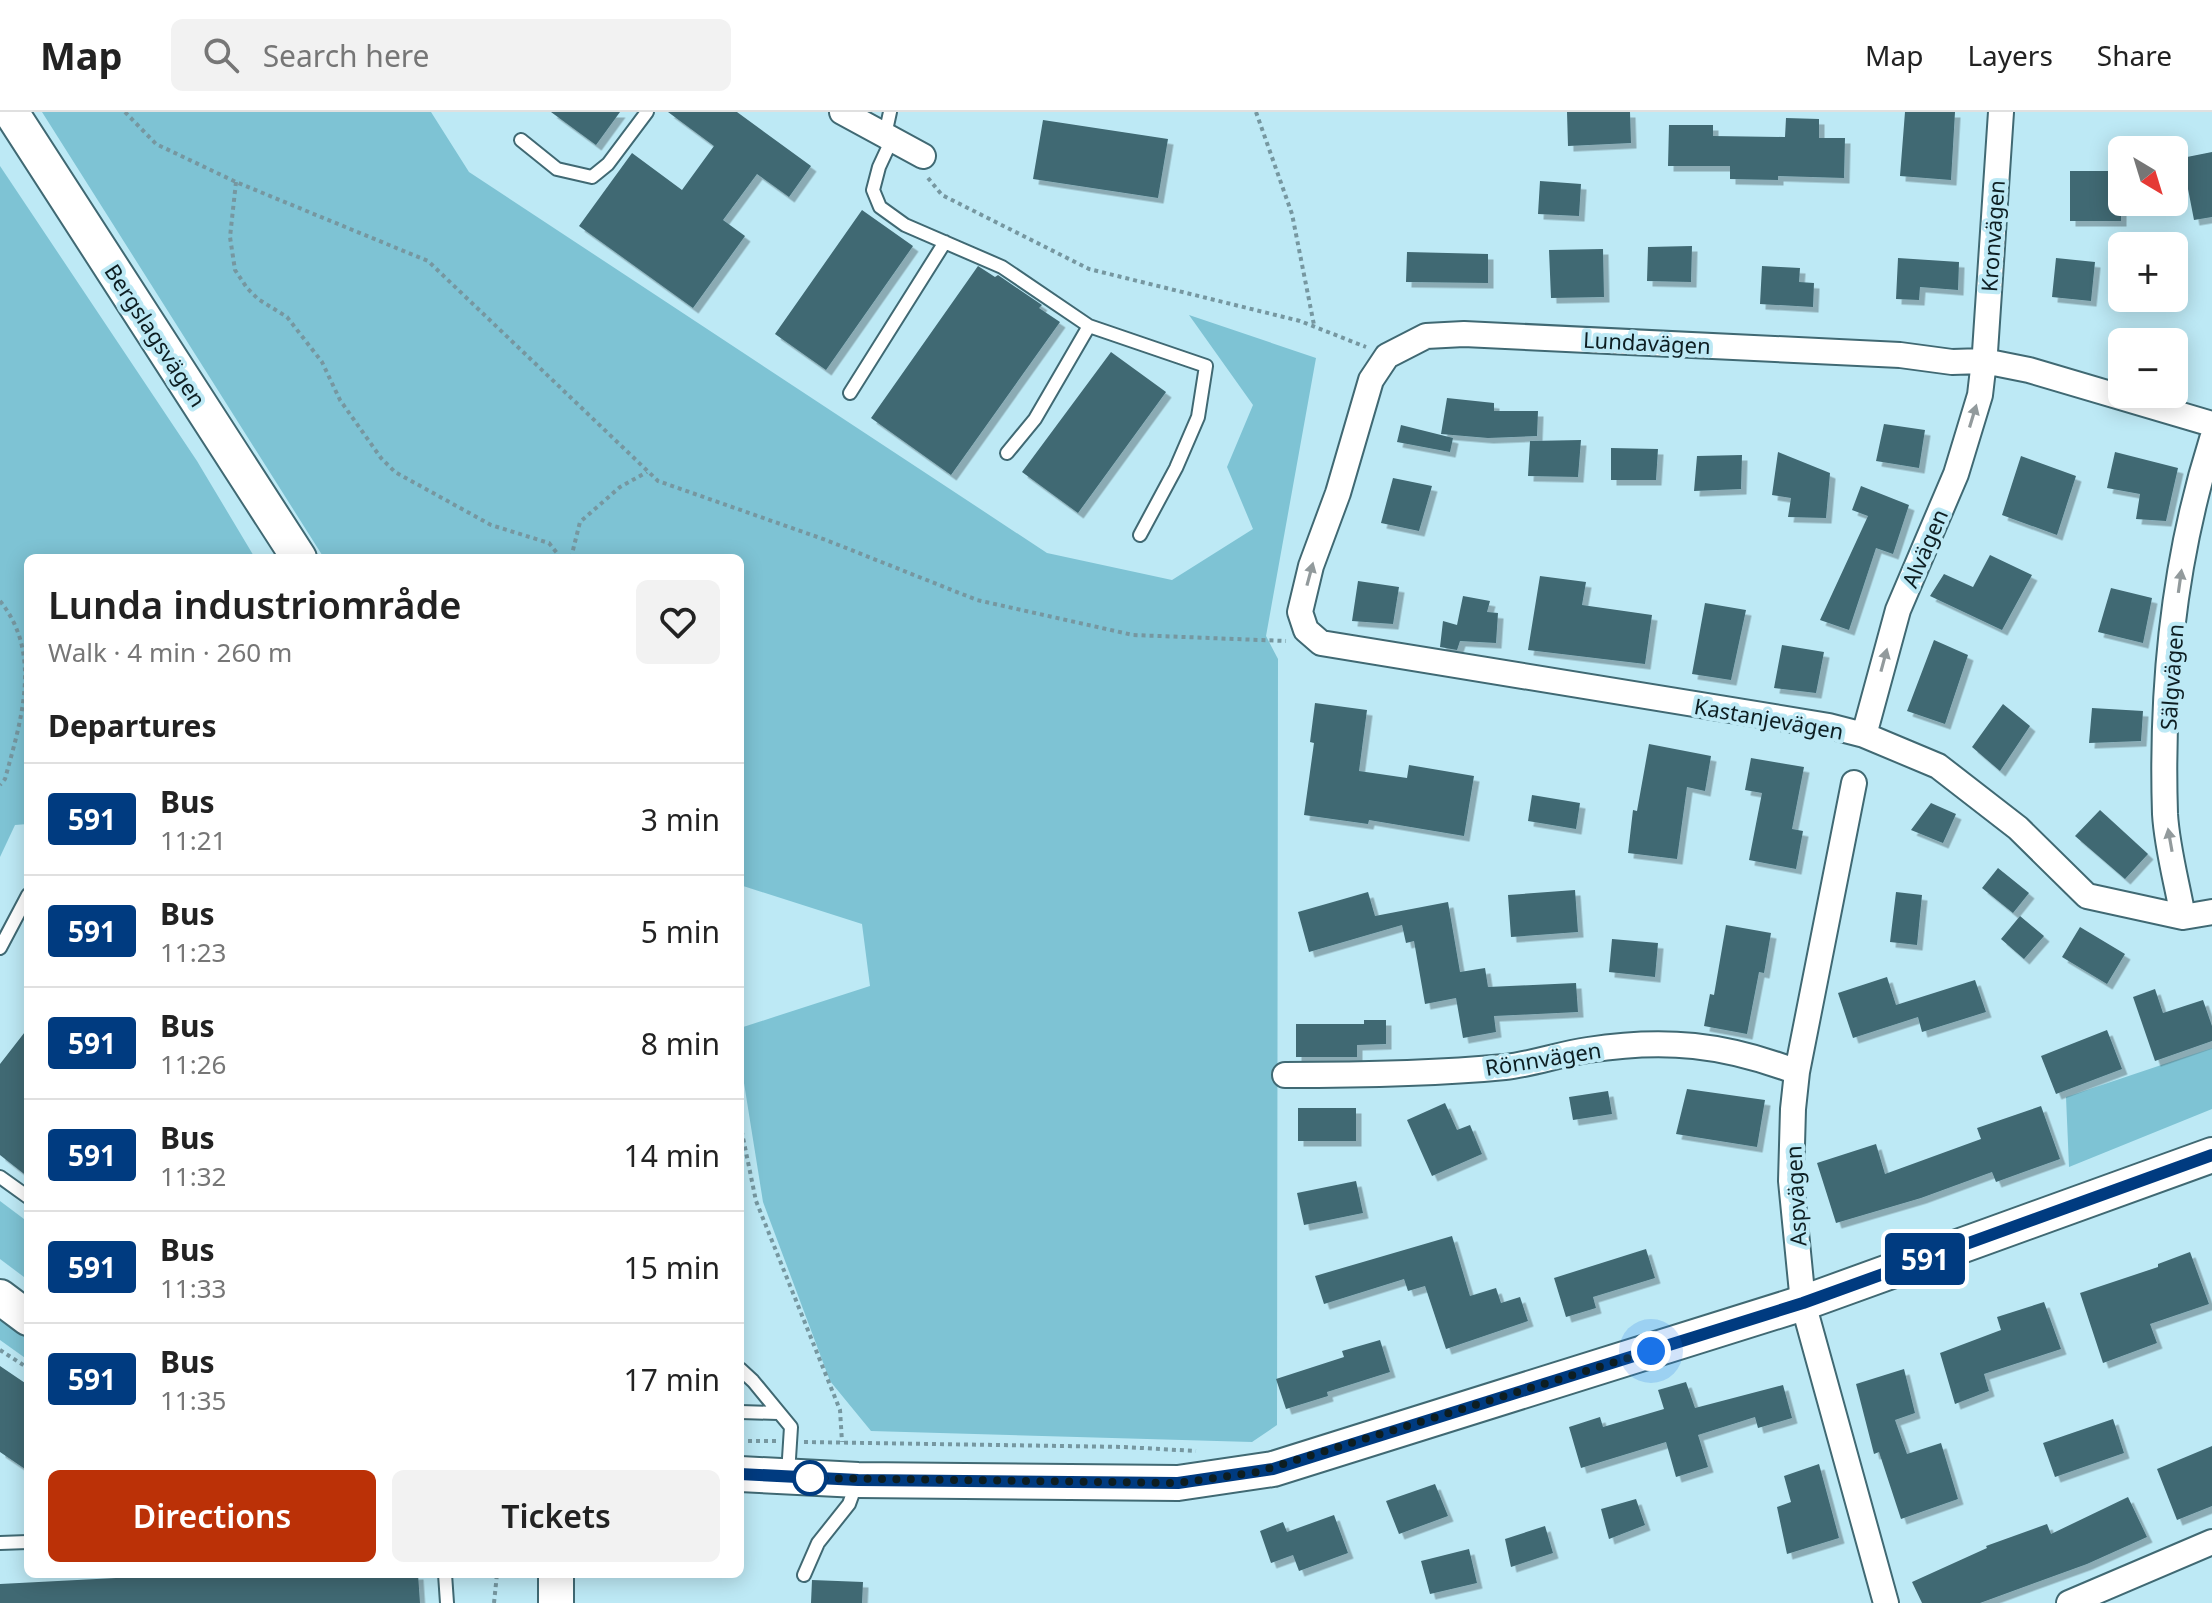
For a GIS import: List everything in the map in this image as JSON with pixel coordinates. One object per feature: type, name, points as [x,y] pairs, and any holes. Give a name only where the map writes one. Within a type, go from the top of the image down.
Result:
[{"type":"street","name":"Bergslagsvägen","points":[[11,112],[296,554]]},
{"type":"street","points":[[842,112],[889,129],[923,156]]},
{"type":"street","name":"Kronvägen","points":[[1984,361],[2001,112]]},
{"type":"street","name":"Lundavägen","points":[[1387,356],[1426,336],[1464,334],[1900,355],[1952,362],[1984,361],[2029,370],[2212,424]]},
{"type":"street","points":[[1321,643],[1306,630],[1300,612],[1311,566],[1338,493],[1371,380],[1387,356]]},
{"type":"street","name":"Alvägen","points":[[1864,735],[1898,610],[1956,474],[1980,395],[1984,361]]},
{"type":"street","name":"Sälgvägen","points":[[2183,917],[2165,817],[2168,676],[2185,545],[2212,439]]},
{"type":"street","name":"Kastanjevägen","points":[[1321,643],[1829,726],[1864,735],[1938,766],[2018,828],[2087,896],[2183,917],[2212,912]]},
{"type":"street","name":"Aspvägen","points":[[1854,783],[1797,1072],[1791,1181],[1803,1303],[1886,1603]]},
{"type":"street","name":"Rönnvägen","points":[[1285,1075],[1408,1075],[1463,1071],[1519,1065],[1587,1050],[1659,1042],[1757,1056],[1797,1072]]},
{"type":"street","points":[[744,1474],[858,1480],[1178,1483],[1257,1472],[1803,1303],[2212,1155]]},
{"type":"street","points":[[0,1297],[24,1315]]},
{"type":"street","points":[[2069,1603],[2212,1542]]},
{"type":"street","points":[[556,1578],[556,1603]]},
{"type":"lane","points":[[521,140],[557,169],[592,177],[608,164],[647,112]]},
{"type":"lane","points":[[889,129],[873,190],[880,207],[905,225],[1002,267],[1089,326],[1206,366],[1198,417],[1176,468],[1140,535]]},
{"type":"lane","points":[[850,393],[945,242]]},
{"type":"lane","points":[[1007,453],[1035,419],[1089,326]]},
{"type":"lane","points":[[0,948],[24,903]]},
{"type":"lane","points":[[0,1177],[24,1194]]},
{"type":"lane","points":[[744,1373],[791,1427],[788,1477]]},
{"type":"lane","points":[[744,1412],[778,1413]]},
{"type":"lane","points":[[804,1575],[818,1543],[849,1504],[858,1480]]},
{"type":"lane","points":[[0,1543],[24,1542]]},
{"type":"lane","points":[[445,1578],[447,1603]]},
{"type":"path","points":[[125,112],[156,144],[236,182],[428,261],[658,481],[826,540],[977,600],[1133,635],[1321,643]]},
{"type":"path","points":[[1256,112],[1292,214],[1314,327]]},
{"type":"path","points":[[923,156],[929,180],[942,195],[1089,269],[1314,327],[1387,356]]},
{"type":"path","points":[[236,182],[230,237],[235,270],[258,299],[287,317],[322,362],[340,400],[381,458],[395,472],[491,525],[549,543],[558,554]]},
{"type":"path","points":[[572,554],[580,522],[620,487],[647,472]]},
{"type":"path","points":[[0,601],[10,613],[24,650]]},
{"type":"path","points":[[0,785],[5,779],[23,711],[24,682]]},
{"type":"path","points":[[744,1142],[756,1201],[840,1410],[842,1442]]},
{"type":"path","points":[[0,1350],[24,1365]]},
{"type":"path","points":[[744,1441],[1109,1446],[1206,1451]]},
{"type":"path","points":[[494,1603],[497,1578]]},
{"type":"shaded area","points":[[42,112],[431,112],[469,172],[1047,553],[1172,580],[1253,529],[1227,467],[1253,405],[1189,315],[1316,358],[1266,636],[1278,659],[1277,1425],[1252,1442],[871,1431],[830,1381],[763,1202],[744,1083],[744,1027],[870,986],[862,924],[744,886],[744,554],[321,554]]},
{"type":"shaded area","points":[[0,166],[197,461],[253,554],[24,554],[24,824],[15,825],[0,857]]},
{"type":"shaded area","points":[[2212,1048],[2212,1109],[2069,1167],[2066,1097]]},
{"type":"shaded area","points":[[0,1201],[24,1219],[24,1277],[0,1259]]},
{"type":"shaded area","points":[[0,1313],[24,1329],[24,1357],[0,1340]]},
{"type":"building","points":[[551,112],[620,112],[596,145]]},
{"type":"building","points":[[668,112],[737,112],[811,166],[789,197],[757,174],[723,220],[745,236],[693,308],[579,226],[632,153],[682,190],[714,146]]},
{"type":"building","points":[[1567,112],[1630,112],[1631,143],[1568,146]]},
{"type":"building","points":[[1905,112],[1955,112],[1951,180],[1900,176]]},
{"type":"building","points":[[1786,118],[1819,119],[1819,138],[1845,138],[1844,178],[1778,176],[1778,180],[1730,179],[1730,166],[1668,166],[1669,125],[1713,125],[1713,136],[1785,137]]},
{"type":"building","points":[[1043,120],[1168,139],[1158,198],[1033,179]]},
{"type":"building","points":[[2212,152],[2212,217],[2194,220],[2188,189],[2188,157]]},
{"type":"building","points":[[2070,171],[2108,171],[2108,216],[2121,216],[2121,221],[2070,221]]},
{"type":"building","points":[[1540,181],[1581,184],[1579,216],[1538,214]]},
{"type":"building","points":[[862,210],[913,246],[826,370],[775,334]]},
{"type":"building","points":[[1692,246],[1691,282],[1647,281],[1648,247]]},
{"type":"building","points":[[1603,249],[1604,297],[1551,298],[1549,250]]},
{"type":"building","points":[[1407,252],[1488,254],[1488,283],[1406,282]]},
{"type":"building","points":[[1898,258],[1959,262],[1958,290],[1920,287],[1919,300],[1896,299]]},
{"type":"building","points":[[2056,258],[2095,262],[2091,301],[2052,297]]},
{"type":"building","points":[[978,266],[995,277],[998,275],[1042,305],[1039,308],[1060,322],[951,475],[871,418]]},
{"type":"building","points":[[1762,266],[1800,268],[1799,282],[1814,283],[1813,307],[1760,304]]},
{"type":"building","points":[[1111,352],[1166,392],[1078,513],[1022,472]]},
{"type":"building","points":[[1447,398],[1494,403],[1494,411],[1538,411],[1537,436],[1488,438],[1441,434]]},
{"type":"building","points":[[1884,424],[1925,430],[1919,468],[1876,461]]},
{"type":"building","points":[[1401,425],[1453,438],[1450,452],[1397,442]]},
{"type":"building","points":[[1581,440],[1578,477],[1528,476],[1530,441]]},
{"type":"building","points":[[1611,448],[1658,449],[1656,480],[1611,480]]},
{"type":"building","points":[[1778,452],[1830,473],[1826,518],[1788,517],[1791,498],[1772,495]]},
{"type":"building","points":[[2115,452],[2178,468],[2166,521],[2136,519],[2140,494],[2107,488]]},
{"type":"building","points":[[1742,455],[1741,489],[1694,491],[1697,456]]},
{"type":"building","points":[[2021,456],[2076,476],[2057,535],[2002,515]]},
{"type":"building","points":[[1393,478],[1432,486],[1419,531],[1381,523]]},
{"type":"building","points":[[1861,486],[1909,505],[1893,554],[1876,548],[1849,630],[1820,620],[1868,516],[1852,510]]},
{"type":"building","points":[[1990,555],[2032,575],[2002,630],[1930,596],[1944,574],[1973,587]]},
{"type":"building","points":[[1540,576],[1586,582],[1582,605],[1652,615],[1645,664],[1528,650]]},
{"type":"building","points":[[1358,581],[1399,587],[1393,624],[1352,621]]},
{"type":"building","points":[[2111,588],[2152,598],[2143,643],[2098,632]]},
{"type":"building","points":[[1463,596],[1490,601],[1487,612],[1498,613],[1496,643],[1460,641],[1457,650],[1440,647],[1443,621],[1457,625]]},
{"type":"building","points":[[1705,603],[1746,610],[1731,680],[1692,674]]},
{"type":"building","points":[[1934,640],[1968,655],[1945,724],[1907,711]]},
{"type":"building","points":[[1782,645],[1824,652],[1816,693],[1774,688]]},
{"type":"building","points":[[1315,703],[1367,710],[1359,771],[1407,778],[1409,765],[1474,776],[1464,836],[1369,820],[1368,824],[1304,815],[1314,743],[1310,742]]},
{"type":"building","points":[[2003,704],[2030,726],[2000,771],[1972,747]]},
{"type":"building","points":[[2092,708],[2143,711],[2141,741],[2089,743]]},
{"type":"building","points":[[1649,744],[1711,756],[1705,791],[1687,787],[1677,859],[1628,853],[1633,810],[1637,811]]},
{"type":"building","points":[[1751,758],[1804,767],[1792,829],[1803,831],[1796,869],[1749,860],[1762,793],[1745,790]]},
{"type":"building","points":[[1532,795],[1580,803],[1576,829],[1528,821]]},
{"type":"building","points":[[1931,803],[1956,814],[1943,843],[1911,830]]},
{"type":"building","points":[[2100,810],[2148,854],[2125,879],[2075,836]]},
{"type":"building","points":[[1998,868],[2029,893],[2013,913],[1982,888]]},
{"type":"building","points":[[1575,890],[1578,932],[1511,937],[1508,895]]},
{"type":"building","points":[[1368,892],[1375,916],[1448,902],[1460,972],[1485,968],[1488,987],[1576,983],[1578,1012],[1494,1016],[1496,1032],[1463,1038],[1456,998],[1425,1004],[1414,941],[1406,943],[1402,925],[1309,952],[1298,912]]},
{"type":"building","points":[[1896,892],[1922,895],[1917,945],[1890,942]]},
{"type":"building","points":[[2020,916],[2044,936],[2024,959],[2001,939]]},
{"type":"building","points":[[1726,925],[1771,933],[1764,973],[1759,972],[1747,1034],[1704,1026],[1710,994],[1714,995]]},
{"type":"building","points":[[2080,927],[2125,954],[2107,984],[2062,957]]},
{"type":"building","points":[[1612,939],[1658,943],[1655,977],[1609,972]]},
{"type":"building","points":[[1887,977],[1896,1005],[1975,980],[1986,1012],[1922,1032],[1918,1017],[1853,1038],[1838,993]]},
{"type":"building","points":[[2155,989],[2163,1013],[2203,1000],[2212,1026],[2212,1041],[2155,1061],[2133,997]]},
{"type":"building","points":[[1364,1020],[1386,1020],[1386,1044],[1357,1045],[1357,1057],[1296,1057],[1296,1024],[1364,1024]]},
{"type":"building","points":[[2107,1030],[2122,1069],[2056,1094],[2041,1056]]},
{"type":"building","points":[[24,1033],[24,1174],[0,1155],[0,1064]]},
{"type":"building","points":[[1687,1089],[1765,1100],[1757,1147],[1676,1134]]},
{"type":"building","points":[[1608,1091],[1612,1114],[1573,1120],[1569,1097]]},
{"type":"building","points":[[1445,1103],[1457,1130],[1470,1125],[1482,1154],[1432,1176],[1407,1120]]},
{"type":"building","points":[[2041,1106],[2060,1159],[1996,1182],[1992,1172],[1921,1198],[1836,1223],[1817,1163],[1876,1144],[1885,1174],[1981,1139],[1977,1128]]},
{"type":"building","points":[[1298,1108],[1356,1108],[1356,1141],[1298,1141]]},
{"type":"building","points":[[1356,1181],[1363,1213],[1304,1225],[1297,1193]]},
{"type":"building","points":[[1452,1236],[1470,1296],[1496,1288],[1501,1303],[1520,1297],[1528,1321],[1446,1349],[1425,1286],[1408,1291],[1404,1279],[1324,1304],[1315,1276]]},
{"type":"building","points":[[1646,1249],[1655,1278],[1593,1297],[1596,1308],[1566,1317],[1554,1278]]},
{"type":"building","points":[[2190,1252],[2209,1304],[2150,1324],[2157,1343],[2103,1363],[2080,1293],[2158,1267],[2158,1264]]},
{"type":"building","points":[[2044,1302],[2061,1349],[1984,1374],[1989,1391],[1955,1404],[1940,1353],[2001,1330],[1997,1317]]},
{"type":"building","points":[[1380,1340],[1390,1372],[1286,1409],[1276,1379],[1344,1357],[1342,1351]]},
{"type":"building","points":[[0,1366],[24,1382],[24,1468],[0,1452]]},
{"type":"building","points":[[1904,1369],[1915,1413],[1895,1420],[1907,1454],[1941,1443],[1958,1499],[1901,1519],[1879,1452],[1874,1454],[1856,1384]]},
{"type":"building","points":[[1686,1382],[1695,1408],[1783,1385],[1792,1418],[1758,1428],[1755,1417],[1698,1435],[1708,1467],[1676,1477],[1666,1442],[1581,1468],[1569,1427],[1600,1417],[1603,1427],[1664,1409],[1658,1390]]},
{"type":"building","points":[[2113,1419],[2124,1453],[2055,1477],[2043,1443]]},
{"type":"building","points":[[2212,1446],[2212,1506],[2177,1520],[2157,1469]]},
{"type":"building","points":[[1819,1464],[1839,1538],[1787,1554],[1777,1507],[1791,1502],[1784,1476]]},
{"type":"building","points":[[1435,1484],[1448,1516],[1399,1534],[1386,1501]]},
{"type":"building","points":[[2128,1497],[2147,1537],[2087,1564],[1980,1603],[1922,1603],[1912,1582],[1986,1546],[2047,1524],[2051,1534]]},
{"type":"building","points":[[1636,1499],[1645,1525],[1609,1539],[1601,1509]]},
{"type":"building","points":[[1334,1515],[1348,1553],[1299,1571],[1293,1555],[1271,1563],[1260,1531],[1283,1522],[1287,1532]]},
{"type":"building","points":[[1545,1526],[1553,1553],[1511,1567],[1505,1539]]},
{"type":"building","points":[[1469,1549],[1477,1583],[1430,1594],[1421,1561]]},
{"type":"building","points":[[116,1578],[418,1578],[420,1603],[0,1603],[0,1584]]},
{"type":"building","points":[[812,1580],[863,1582],[862,1603],[811,1603]]},
{"type":"bus line","name":"591","points":[[744,1474],[858,1480],[1108,1484],[1178,1483],[1273,1469],[1803,1303],[2212,1155]]},
{"type":"route","points":[[810,1478],[1108,1484],[1178,1483],[1257,1472],[1301,1461],[1651,1351]]}]
